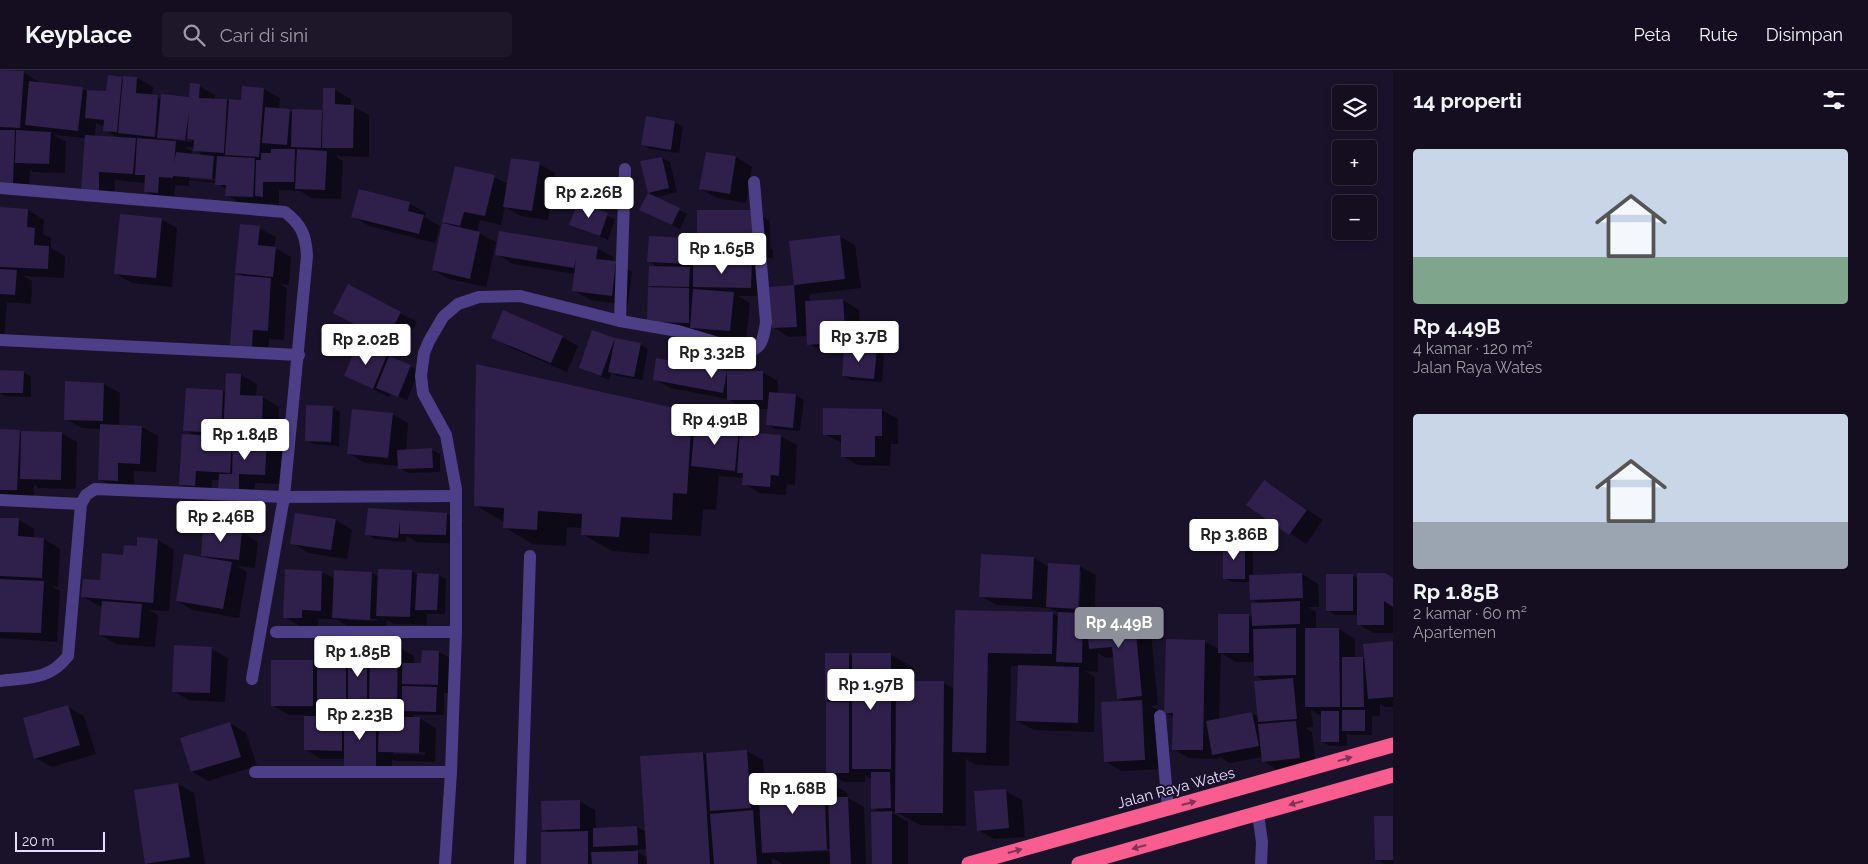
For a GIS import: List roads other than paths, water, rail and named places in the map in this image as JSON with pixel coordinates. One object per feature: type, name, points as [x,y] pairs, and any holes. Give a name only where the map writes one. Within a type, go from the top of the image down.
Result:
[{"type":"highway","name":"Jalan Raya Wates","points":[[968,864],[1393,746]]},
{"type":"highway","points":[[1079,864],[1393,775]]},
{"type":"street","points":[[620,321],[625,169]]},
{"type":"street","points":[[445,864],[451,772],[456,632],[456,496],[446,435],[423,392],[421,376],[424,354],[429,341],[443,317],[458,304],[479,296],[512,295],[620,321],[678,331],[751,352],[762,342],[766,322],[754,182]]},
{"type":"street","points":[[0,188],[286,212],[296,220],[302,231],[307,256],[284,497],[252,679]]},
{"type":"street","points":[[0,340],[299,355]]},
{"type":"street","points":[[0,681],[47,674],[59,668],[68,656],[81,504],[86,495],[95,489],[284,497],[456,496]]},
{"type":"street","points":[[0,500],[81,504]]},
{"type":"street","points":[[520,864],[530,556]]},
{"type":"street","points":[[276,632],[456,632]]},
{"type":"street","points":[[1160,716],[1168,808]]},
{"type":"street","points":[[255,772],[451,772]]},
{"type":"street","points":[[1258,814],[1262,842],[1261,864]]}]
